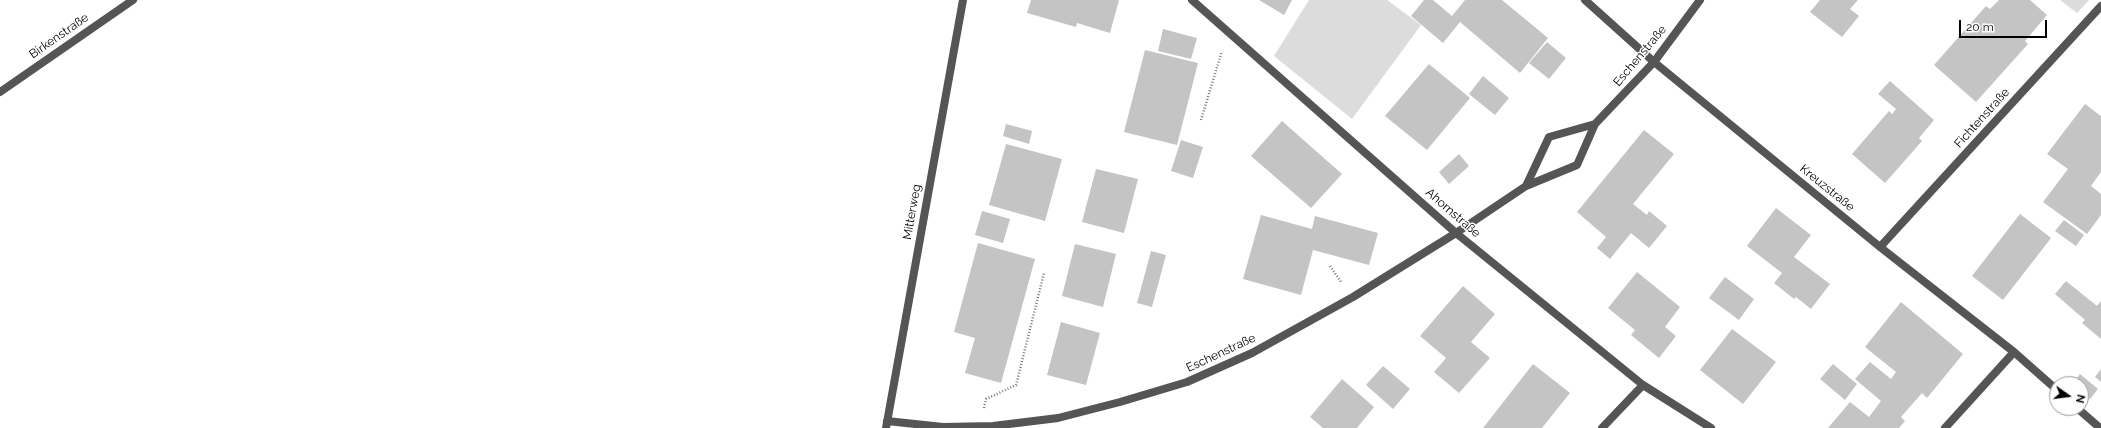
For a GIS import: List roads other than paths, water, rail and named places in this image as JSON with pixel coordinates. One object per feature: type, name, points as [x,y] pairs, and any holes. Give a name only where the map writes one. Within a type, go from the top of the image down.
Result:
[{"type":"street","name":"Birkenstraße","points":[[0,92],[133,0]]},
{"type":"street","name":"Mitterweg","points":[[886,425],[963,0]]},
{"type":"street","name":"Ahornstraße","points":[[1192,0],[1456,233],[1643,385],[1711,428]]},
{"type":"street","name":"Kreuzstraße","points":[[1585,0],[1654,62],[1880,247],[2014,352],[2049,383]]},
{"type":"street","name":"Eschenstraße","points":[[886,425],[943,427],[978,426],[1058,418],[1120,402],[1187,382],[1252,353],[1353,297],[1456,233],[1526,186],[1577,165],[1595,124],[1654,62],[1700,0]]},
{"type":"street","name":"Fichtenstraße","points":[[1880,247],[2101,6]]},
{"type":"street","points":[[1526,186],[1549,137],[1595,124]]},
{"type":"street","points":[[1944,428],[2014,352]]},
{"type":"street","points":[[1602,428],[1643,385]]},
{"type":"street","points":[[2086,416],[2100,428]]}]
